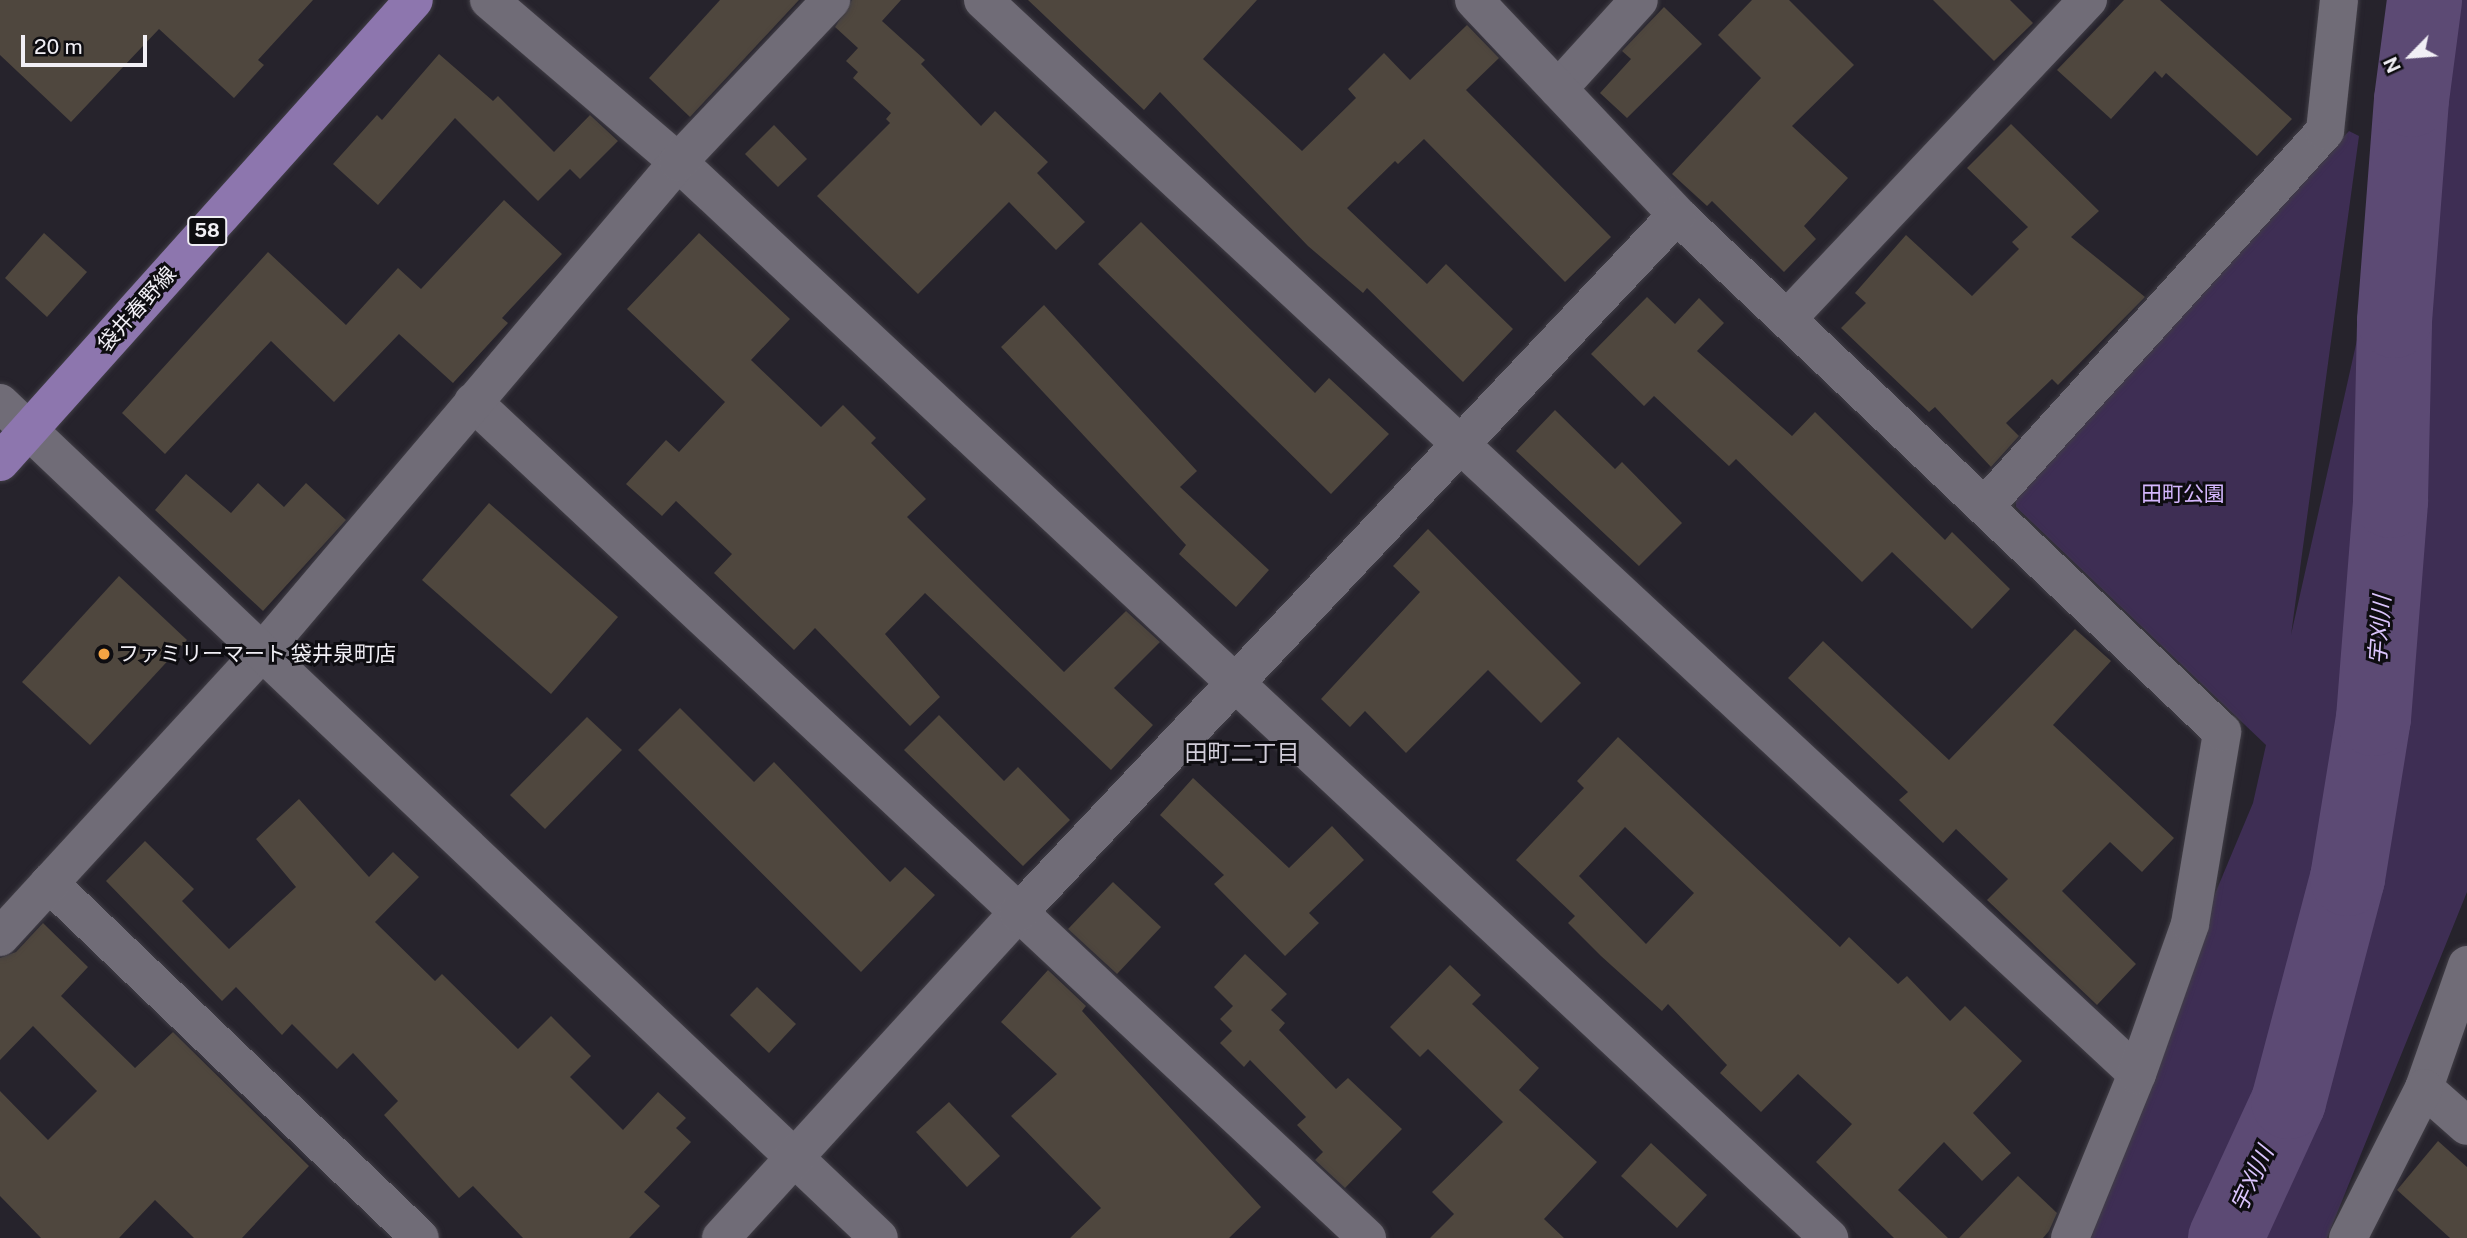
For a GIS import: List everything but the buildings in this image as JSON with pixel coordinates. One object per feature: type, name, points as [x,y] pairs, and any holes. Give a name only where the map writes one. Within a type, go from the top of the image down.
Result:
[{"type":"main road","name":"袋井春野線","points":[[0,462],[414,0]]},
{"type":"street","points":[[489,0],[678,162],[1236,686],[1807,1230]]},
{"type":"street","points":[[0,937],[263,651],[678,162],[831,0]]},
{"type":"street","points":[[983,0],[1462,442],[2137,1074]]},
{"type":"street","points":[[1474,0],[1677,215],[2222,732],[2190,924],[2137,1074],[2070,1238]]},
{"type":"street","points":[[1558,89],[1639,0]]},
{"type":"street","points":[[1787,319],[2088,0]]},
{"type":"street","points":[[1985,506],[2325,131],[2339,0]]},
{"type":"street","points":[[721,1238],[797,1160],[1018,913],[1236,686],[1677,215]]},
{"type":"street","points":[[473,402],[1367,1238]]},
{"type":"street","points":[[0,403],[879,1238]]},
{"type":"street","points":[[49,883],[420,1238]]},
{"type":"street","points":[[2348,1238],[2424,1088],[2467,965]]},
{"type":"street","points":[[2424,1088],[2467,1126]]},
{"type":"green space","name":"田町公園","points":[[2433,0],[2467,0],[2467,892],[2327,1238],[2071,1238],[2253,803],[2266,745],[2016,507],[2015,490],[2349,131],[2359,136],[2291,635]]},
{"type":"waterway","name":"宇刈川","points":[[2225,1238],[2288,1101],[2347,878],[2373,718],[2390,500],[2394,320],[2411,99],[2424,0]]},
{"type":"place","name":"ファミリーマート 袋井泉町店","points":[[104,654]]},
{"type":"district","name":"田町二丁目","points":[[1242,753]]}]
